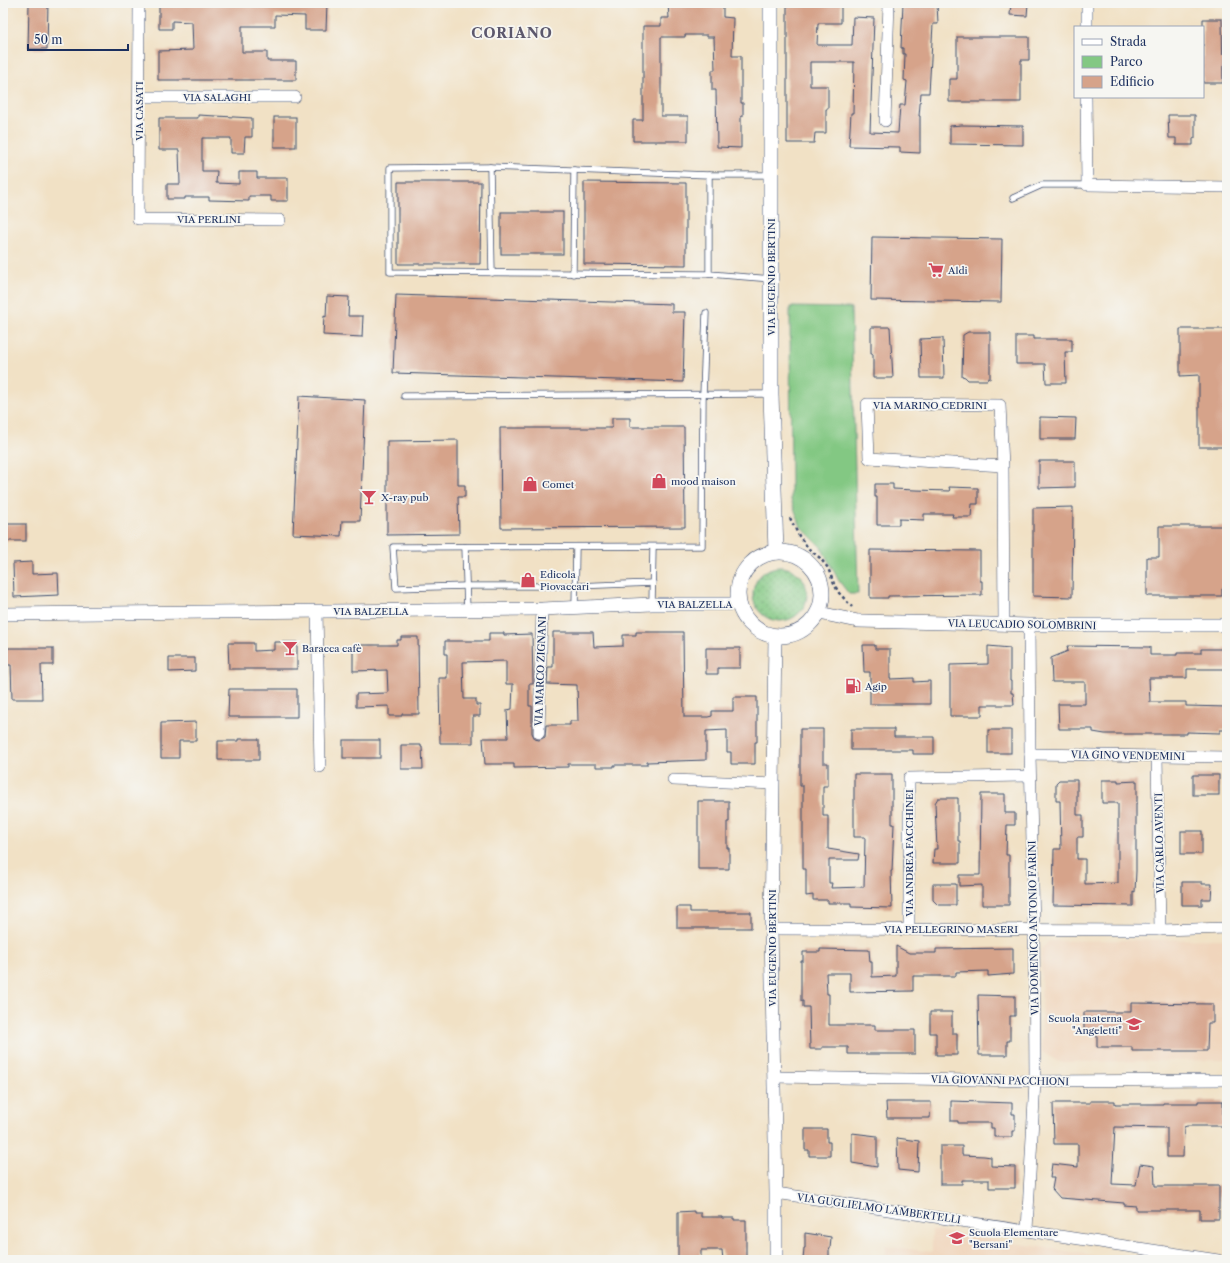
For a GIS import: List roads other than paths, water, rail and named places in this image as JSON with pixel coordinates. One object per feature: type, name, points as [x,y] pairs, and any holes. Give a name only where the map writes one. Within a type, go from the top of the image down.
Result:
[{"type":"main road","name":"VIA EUGENIO BERTINI","points":[[771,3],[771,394],[776,552]]},
{"type":"main road","points":[[776,552],[791,553],[805,559],[815,570],[822,583],[823,598],[819,613],[811,624],[801,632],[788,636],[775,637],[762,633],[752,626],[743,616],[738,604],[738,590],[742,576],[750,564],[762,556],[776,552]]},
{"type":"street","name":"VIA CASATI","points":[[138,219],[139,3]]},
{"type":"street","points":[[885,121],[889,3]]},
{"type":"street","points":[[1087,3],[1087,26]]},
{"type":"street","name":"VIA SALAGHI","points":[[139,97],[294,97]]},
{"type":"street","points":[[1086,98],[1087,185],[1227,187]]},
{"type":"street","name":"VIA PERLINI","points":[[138,219],[280,220]]},
{"type":"street","name":"VIA MARINO CEDRINI","points":[[1003,466],[869,458],[867,404],[1000,405],[1003,466],[1004,625]]},
{"type":"street","name":"VIA BALZELLA","points":[[3,614],[542,609],[652,604],[738,604]]},
{"type":"street","name":"VIA MARCO ZIGNANI","points":[[538,733],[542,609]]},
{"type":"street","points":[[317,611],[320,767]]},
{"type":"street","name":"VIA LEUCADIO SOLOMBRINI","points":[[819,613],[858,622],[1004,625],[1227,626]]},
{"type":"street","name":"VIA DOMENICO ANTONIO FARINI","points":[[1027,1230],[1035,1081],[1029,625]]},
{"type":"street","name":"VIA EUGENIO BERTINI","points":[[775,637],[771,929],[776,1260]]},
{"type":"street","name":"VIA GINO VENDEMINI","points":[[1030,754],[1227,757]]},
{"type":"street","name":"VIA CARLO AVENTI","points":[[1157,756],[1160,930]]},
{"type":"street","name":"VIA ANDREA FACCHINEI","points":[[910,928],[909,778],[1030,776]]},
{"type":"street","points":[[673,780],[773,784]]},
{"type":"street","name":"VIA PELLEGRINO MASERI","points":[[771,929],[910,928],[1160,930],[1227,928]]},
{"type":"street","name":"VIA GIOVANNI PACCHIONI","points":[[774,1077],[1035,1081],[1227,1080]]},
{"type":"street","name":"VIA GUGLIELMO LAMBERTELLI","points":[[776,1193],[1218,1260]]},
{"type":"lane","points":[[771,175],[709,175],[490,167],[390,168],[390,272],[709,274],[771,279]]},
{"type":"lane","points":[[490,167],[492,273]]},
{"type":"lane","points":[[573,274],[574,170]]},
{"type":"lane","points":[[709,175],[709,274]]},
{"type":"lane","points":[[1013,198],[1042,184],[1087,185]]},
{"type":"lane","points":[[653,583],[575,586],[466,586],[396,588],[393,547],[702,546],[703,395],[706,313]]},
{"type":"lane","points":[[404,396],[771,394]]},
{"type":"lane","points":[[465,547],[467,610]]},
{"type":"lane","points":[[575,608],[576,547]]},
{"type":"lane","points":[[652,604],[653,547]]},
{"type":"place","name":"Aldi","points":[[936,270]]},
{"type":"place","name":"mood maison","points":[[659,481]]},
{"type":"place","name":"Comet","points":[[530,484]]},
{"type":"place","name":"X-ray pub","points":[[369,497]]},
{"type":"place","name":"Edicola Piovaccari","points":[[528,580]]},
{"type":"place","name":"Baracca cafè","points":[[290,648]]},
{"type":"place","name":"Agip","points":[[853,686]]},
{"type":"place","name":"Scuola materna \"Angeletti\"","points":[[1134,1024]]},
{"type":"place","name":"Scuola Elementare \"Bersani\"","points":[[957,1238]]},
{"type":"district","name":"CORIANO","points":[[512,33]]}]
